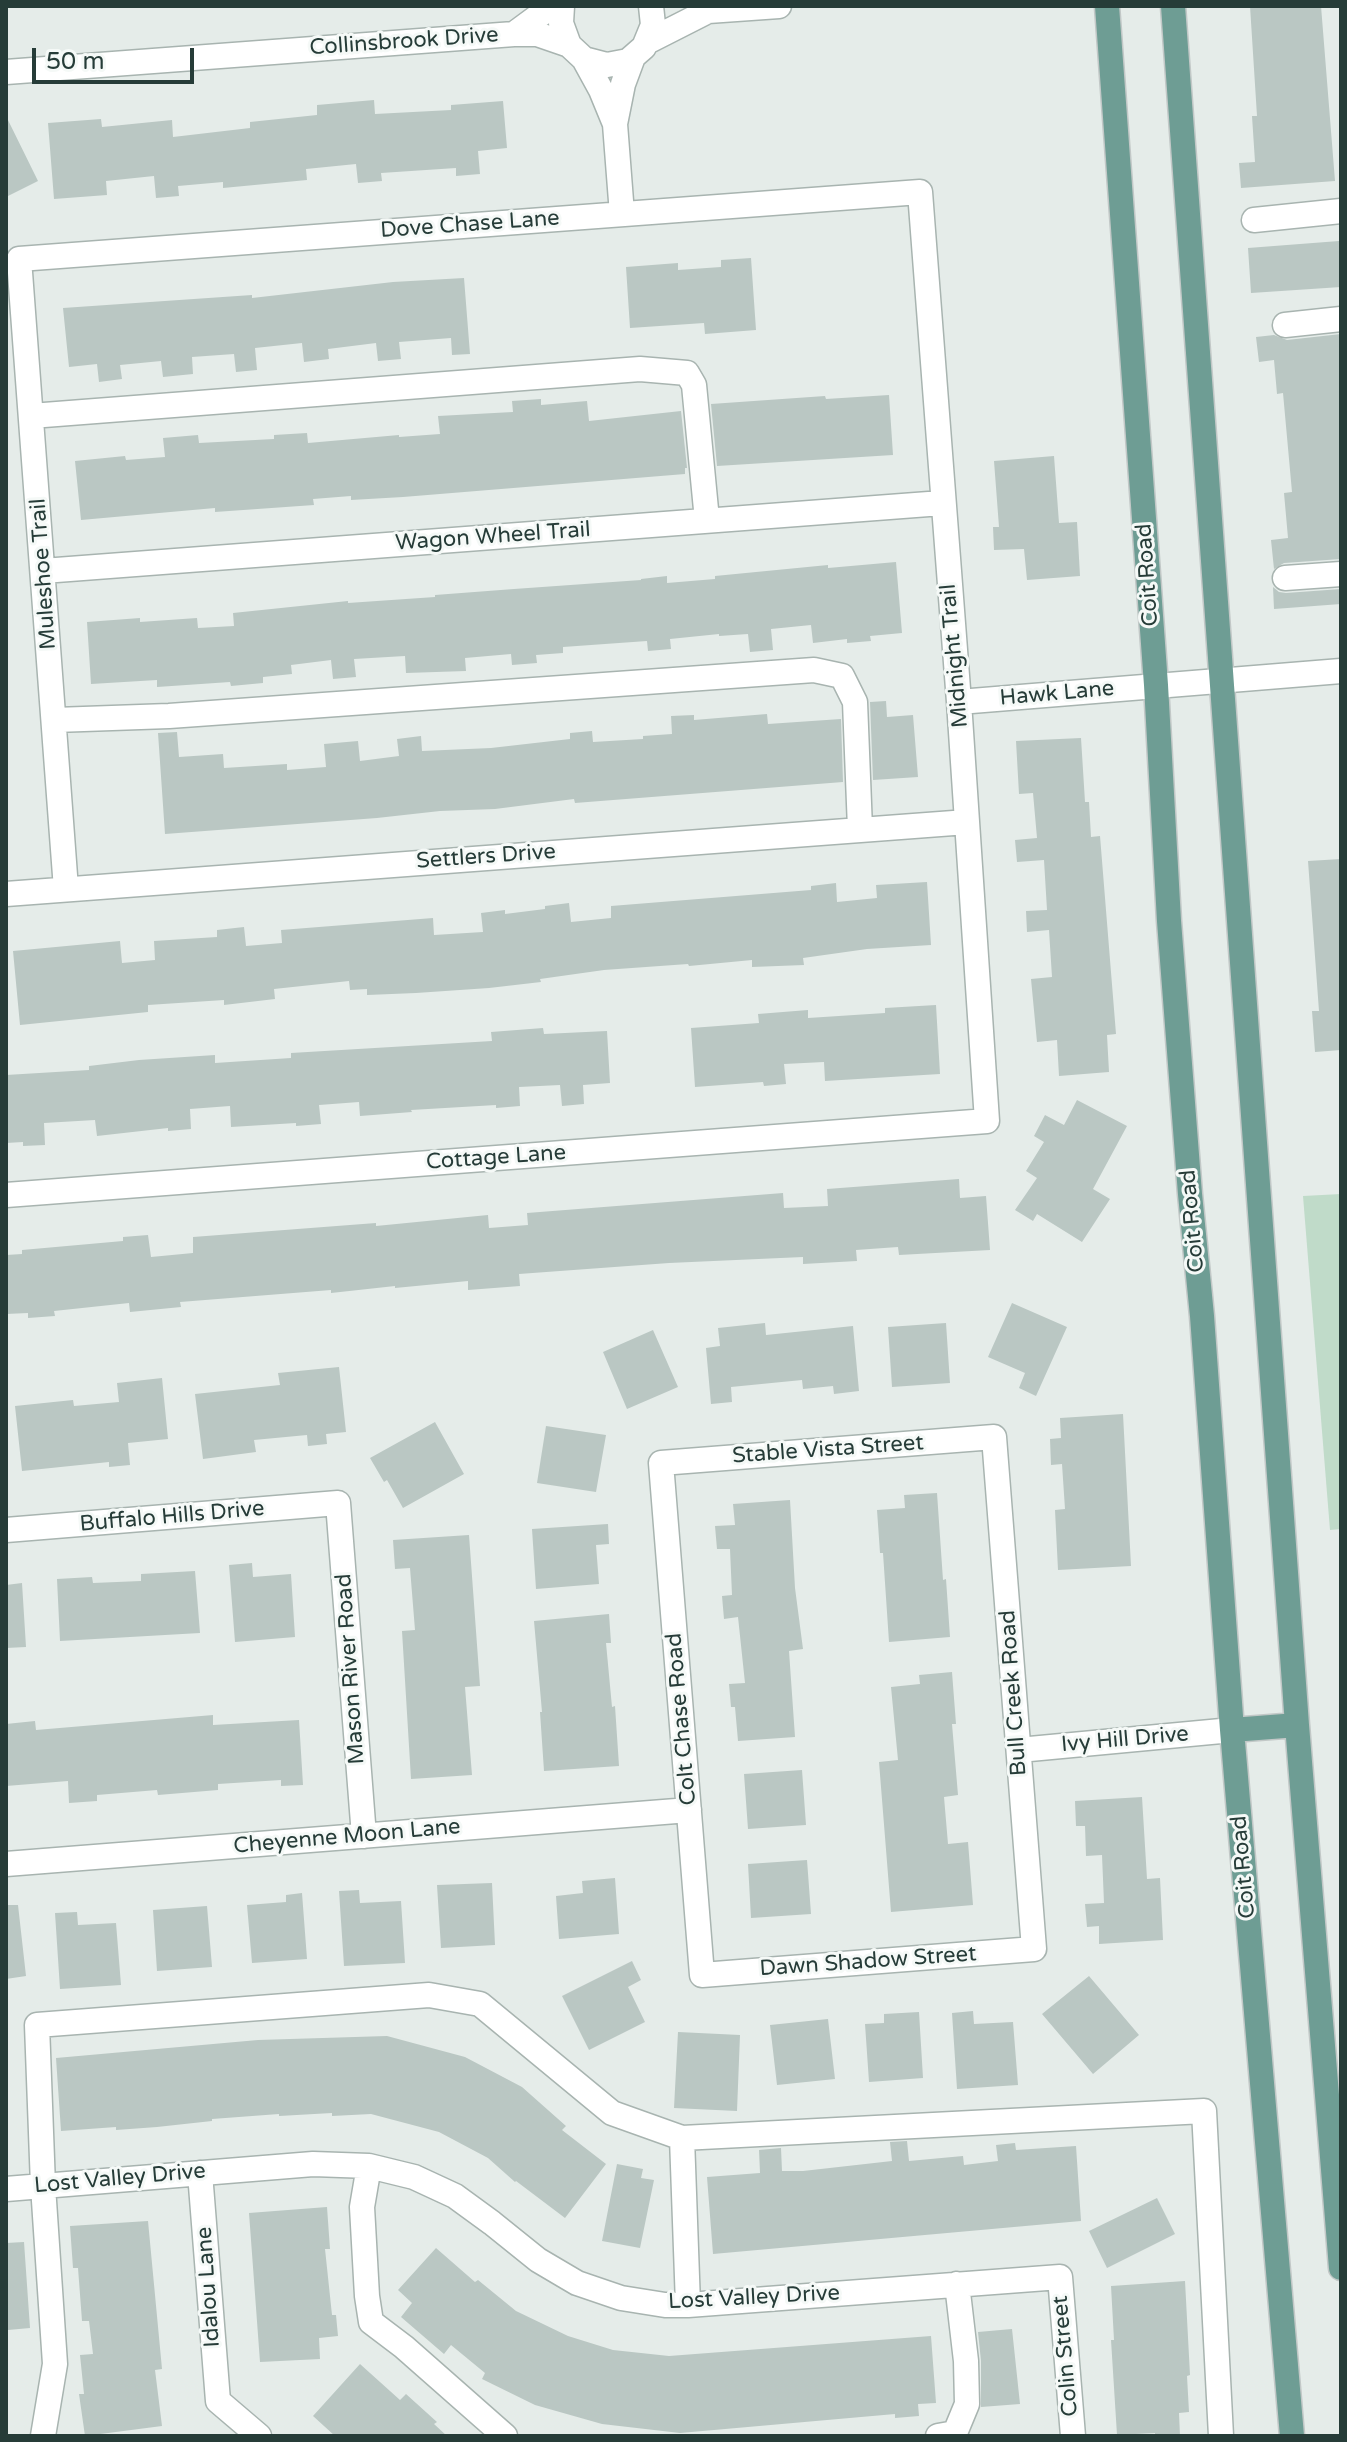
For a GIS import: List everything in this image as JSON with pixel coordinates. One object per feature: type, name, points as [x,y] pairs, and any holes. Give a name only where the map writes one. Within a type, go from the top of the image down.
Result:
[{"type":"main road","name":"Coit Road","points":[[1107,6],[1156,685],[1169,921],[1232,1730],[1292,2436]]},
{"type":"main road","points":[[1173,6],[1297,1725],[1341,2268]]},
{"type":"main road","points":[[1232,1730],[1297,1725]]},
{"type":"street","name":"Collinsbrook Drive","points":[[514,34],[552,6]]},
{"type":"street","points":[[562,6],[561,23],[576,53],[601,90],[615,124]]},
{"type":"street","points":[[622,214],[615,124],[622,88],[653,25],[651,6]]},
{"type":"street","name":"Collinsbrook Drive","points":[[6,72],[514,34],[537,34],[607,65],[622,63],[701,9],[779,6]]},
{"type":"street","name":"Dove Chase Lane","points":[[19,259],[920,192]]},
{"type":"street","name":"Midnight Trail","points":[[920,192],[987,1121]]},
{"type":"street","points":[[1254,220],[1341,211]]},
{"type":"street","name":"Muleshoe Trail","points":[[19,259],[66,889]]},
{"type":"street","points":[[1285,325],[1341,319]]},
{"type":"street","points":[[31,416],[640,369],[687,373],[694,385],[707,520]]},
{"type":"street","name":"Wagon Wheel Trail","points":[[43,571],[942,503]]},
{"type":"street","points":[[1285,578],[1341,574]]},
{"type":"street","points":[[55,720],[185,715],[814,670],[842,676],[855,702],[860,829]]},
{"type":"street","name":"Hawk Lane","points":[[959,702],[1341,671]]},
{"type":"street","name":"Settlers Drive","points":[[6,894],[967,822]]},
{"type":"street","name":"Cottage Lane","points":[[6,1195],[987,1121]]},
{"type":"street","name":"Stable Vista Street","points":[[661,1463],[994,1437]]},
{"type":"street","name":"Bull Creek Road","points":[[994,1437],[1034,1949]]},
{"type":"street","name":"Colt Chase Road","points":[[661,1463],[702,1975]]},
{"type":"street","name":"Buffalo Hills Drive","points":[[6,1530],[338,1503]]},
{"type":"street","name":"Mason River Road","points":[[338,1503],[364,1836]]},
{"type":"street","name":"Ivy Hill Drive","points":[[1019,1750],[1232,1730]]},
{"type":"street","name":"Cheyenne Moon Lane","points":[[6,1864],[689,1810]]},
{"type":"street","name":"Dawn Shadow Street","points":[[702,1975],[1034,1949]]},
{"type":"street","points":[[43,2436],[55,2364],[43,2186],[37,2025],[429,1995],[480,2004],[612,2113],[682,2138],[1204,2111],[1221,2436]]},
{"type":"street","points":[[682,2138],[688,2305]]},
{"type":"street","name":"Lost Valley Drive","points":[[6,2189],[313,2164],[369,2166],[414,2177],[455,2196],[538,2260],[577,2283],[643,2303],[688,2305],[1060,2277]]},
{"type":"street","points":[[369,2166],[362,2207],[371,2322],[505,2436]]},
{"type":"street","name":"Idalou Lane","points":[[200,2173],[218,2401],[259,2436]]},
{"type":"street","name":"Colin Street","points":[[1060,2277],[1073,2436]]},
{"type":"street","points":[[938,2436],[955,2433],[967,2404],[966,2361],[957,2284]]},
{"type":"green space","points":[[1341,1194],[1341,1529],[1330,1530],[1303,1196]]},
{"type":"building","points":[[1250,6],[1321,6],[1335,181],[1241,188],[1239,163],[1255,162],[1252,116],[1257,116]]},
{"type":"building","points":[[374,100],[375,114],[451,110],[451,105],[503,101],[507,148],[478,151],[480,174],[456,176],[456,168],[381,173],[382,181],[358,183],[356,164],[306,169],[307,180],[223,188],[223,182],[178,186],[179,196],[156,198],[154,176],[106,181],[107,195],[54,199],[48,123],[101,119],[102,127],[172,120],[173,137],[250,128],[250,122],[317,115],[317,105]]},
{"type":"building","points":[[6,116],[38,181],[6,197]]},
{"type":"building","points":[[1339,241],[1341,287],[1251,293],[1248,248]]},
{"type":"building","points":[[751,258],[756,330],[705,334],[704,323],[630,328],[626,267],[678,263],[678,270],[721,267],[721,260]]},
{"type":"building","points":[[464,278],[470,354],[452,355],[451,338],[399,342],[401,359],[378,361],[376,343],[328,349],[329,359],[304,362],[302,343],[255,348],[257,370],[236,372],[234,354],[192,357],[193,374],[163,377],[161,361],[120,365],[122,379],[99,382],[97,364],[69,367],[63,308],[252,295],[252,298],[393,282]]},
{"type":"building","points":[[1341,334],[1341,559],[1284,563],[1274,569],[1271,540],[1288,538],[1284,493],[1292,492],[1283,393],[1277,394],[1274,360],[1259,362],[1256,337],[1274,335],[1287,340]]},
{"type":"building","points":[[889,395],[893,455],[717,466],[711,404]]},
{"type":"building","points":[[541,399],[541,405],[587,401],[589,421],[681,411],[685,474],[403,497],[351,500],[351,496],[313,499],[314,505],[215,512],[215,508],[81,520],[75,461],[125,456],[126,460],[165,457],[163,438],[198,435],[199,443],[274,439],[274,435],[307,433],[308,443],[440,434],[438,416],[513,412],[512,401]]},
{"type":"building","points":[[1054,456],[1059,523],[1077,522],[1080,576],[1027,580],[1024,549],[994,550],[993,527],[999,527],[994,461]]},
{"type":"building","points":[[896,562],[902,633],[870,636],[871,641],[847,643],[847,639],[813,643],[811,625],[771,629],[773,650],[750,652],[748,634],[719,634],[670,639],[671,649],[648,651],[647,641],[563,647],[563,653],[536,655],[537,663],[512,665],[511,654],[465,658],[466,671],[406,673],[405,656],[354,659],[356,677],[333,679],[331,660],[291,665],[292,674],[263,677],[263,683],[157,687],[157,680],[91,684],[87,622],[197,618],[198,628],[234,626],[233,613],[348,601],[435,597],[667,576],[667,583],[828,565],[828,568]]},
{"type":"building","points":[[1273,587],[1286,593],[1341,589],[1341,604],[1274,609]]},
{"type":"building","points":[[886,701],[887,717],[913,715],[918,777],[873,780],[870,702]]},
{"type":"building","points":[[767,714],[768,724],[841,719],[843,782],[575,803],[574,799],[495,809],[165,834],[158,733],[177,732],[179,757],[223,754],[224,768],[287,764],[287,770],[326,767],[324,744],[358,741],[360,761],[399,756],[397,739],[421,736],[422,751],[491,748],[570,739],[570,733],[592,731],[593,742],[643,739],[643,736],[672,734],[671,716],[694,715],[694,720]]},
{"type":"building","points":[[1081,738],[1085,802],[1089,802],[1091,837],[1100,836],[1116,1034],[1107,1035],[1109,1072],[1059,1076],[1057,1040],[1037,1042],[1031,979],[1052,977],[1049,930],[1027,932],[1026,911],[1047,910],[1044,860],[1017,862],[1015,840],[1037,838],[1033,793],[1019,794],[1016,741]]},
{"type":"building","points":[[1341,859],[1341,1050],[1315,1052],[1312,1011],[1319,1011],[1308,861]]},
{"type":"building","points":[[927,882],[931,945],[867,949],[803,958],[804,965],[752,967],[752,960],[604,970],[540,979],[541,982],[416,993],[367,995],[367,989],[350,990],[349,981],[274,989],[275,999],[224,1005],[224,1000],[148,1005],[148,1012],[20,1025],[13,951],[120,941],[122,963],[155,960],[154,941],[217,937],[217,930],[244,927],[246,946],[282,943],[281,930],[433,918],[434,935],[483,932],[481,913],[505,910],[505,914],[569,903],[571,922],[611,918],[611,906],[811,890],[811,886],[836,883],[837,902],[877,898],[876,885]]},
{"type":"building","points":[[936,1005],[940,1074],[825,1081],[824,1062],[784,1064],[786,1084],[764,1086],[763,1082],[695,1087],[691,1028],[759,1023],[758,1014],[808,1010],[808,1018],[885,1013],[885,1008]]},
{"type":"building","points":[[543,1028],[544,1034],[607,1031],[610,1083],[583,1085],[584,1104],[562,1106],[560,1085],[519,1087],[520,1106],[411,1110],[360,1116],[359,1102],[319,1105],[321,1124],[231,1127],[230,1106],[190,1109],[191,1129],[168,1131],[168,1128],[97,1136],[95,1120],[44,1123],[45,1145],[6,1143],[6,1075],[89,1070],[89,1066],[139,1060],[215,1055],[215,1063],[291,1058],[291,1053],[492,1041],[491,1032]]},
{"type":"building","points":[[1077,1100],[1127,1126],[1093,1189],[1110,1199],[1082,1242],[1037,1214],[1033,1221],[1015,1210],[1037,1178],[1026,1171],[1044,1142],[1034,1136],[1045,1115],[1064,1125]]},
{"type":"building","points":[[959,1179],[960,1198],[986,1196],[990,1250],[899,1255],[898,1247],[856,1250],[857,1261],[803,1264],[803,1257],[669,1263],[519,1274],[520,1286],[468,1290],[468,1281],[180,1302],[181,1307],[130,1312],[129,1303],[54,1311],[55,1316],[28,1318],[28,1313],[6,1314],[6,1255],[22,1254],[22,1250],[123,1241],[123,1237],[148,1235],[151,1257],[193,1253],[193,1237],[376,1223],[376,1226],[488,1215],[489,1228],[528,1225],[527,1213],[783,1193],[784,1208],[828,1206],[827,1189]]},
{"type":"building","points":[[1012,1303],[1067,1327],[1036,1396],[1019,1388],[1025,1373],[988,1357]]},
{"type":"building","points":[[765,1323],[766,1335],[853,1326],[859,1391],[834,1394],[833,1386],[803,1389],[802,1380],[731,1387],[732,1402],[711,1404],[706,1348],[720,1346],[718,1328]]},
{"type":"building","points":[[946,1323],[950,1383],[892,1387],[888,1327]]},
{"type":"building","points":[[653,1330],[678,1387],[627,1409],[603,1352]]},
{"type":"building","points":[[339,1367],[346,1432],[326,1434],[327,1444],[308,1446],[307,1435],[254,1440],[256,1452],[203,1459],[195,1394],[280,1385],[278,1373]]},
{"type":"building","points":[[162,1378],[168,1439],[128,1443],[130,1465],[109,1467],[109,1462],[22,1471],[15,1406],[73,1400],[74,1406],[119,1402],[117,1383]]},
{"type":"building","points":[[1123,1414],[1131,1566],[1058,1570],[1055,1510],[1065,1509],[1062,1464],[1051,1465],[1050,1439],[1061,1438],[1060,1418]]},
{"type":"building","points":[[435,1422],[464,1474],[403,1508],[370,1458]]},
{"type":"building","points":[[546,1426],[606,1435],[596,1492],[537,1483]]},
{"type":"building","points":[[937,1493],[950,1637],[889,1642],[877,1510],[905,1508],[904,1495]]},
{"type":"building","points":[[790,1500],[795,1588],[803,1649],[789,1651],[795,1737],[738,1741],[729,1684],[745,1683],[738,1617],[724,1619],[722,1596],[732,1595],[730,1549],[717,1549],[715,1526],[735,1525],[733,1504]]},
{"type":"building","points":[[608,1524],[609,1544],[596,1545],[599,1584],[536,1589],[532,1529]]},
{"type":"building","points":[[469,1535],[480,1686],[465,1687],[472,1775],[411,1779],[402,1631],[415,1630],[410,1568],[395,1569],[393,1540]]},
{"type":"building","points":[[252,1563],[253,1577],[291,1574],[295,1637],[235,1642],[229,1565]]},
{"type":"building","points":[[195,1571],[200,1633],[60,1641],[57,1579],[92,1577],[93,1583],[141,1581],[141,1574]]},
{"type":"building","points":[[22,1583],[26,1647],[6,1648],[6,1585]]},
{"type":"building","points":[[609,1614],[611,1643],[606,1643],[619,1766],[544,1771],[534,1621]]},
{"type":"building","points":[[952,1672],[956,1724],[952,1724],[958,1795],[944,1797],[948,1844],[968,1842],[973,1905],[891,1912],[879,1762],[898,1760],[891,1687],[920,1684],[919,1675]]},
{"type":"building","points":[[213,1715],[213,1725],[299,1720],[303,1785],[281,1786],[281,1780],[218,1784],[218,1790],[158,1795],[157,1790],[97,1795],[97,1801],[69,1803],[68,1781],[6,1786],[6,1724],[35,1721],[36,1730]]},
{"type":"building","points":[[802,1770],[806,1825],[748,1829],[744,1774]]},
{"type":"building","points":[[1142,1797],[1147,1879],[1160,1878],[1163,1940],[1099,1944],[1099,1926],[1087,1927],[1085,1904],[1104,1903],[1102,1855],[1086,1856],[1085,1826],[1076,1826],[1075,1801]]},
{"type":"building","points":[[807,1860],[811,1914],[751,1918],[748,1864]]},
{"type":"building","points":[[615,1878],[619,1934],[559,1939],[556,1896],[583,1893],[582,1881]]},
{"type":"building","points":[[492,1883],[495,1945],[441,1948],[437,1885]]},
{"type":"building","points":[[359,1890],[360,1903],[401,1901],[405,1963],[344,1966],[339,1891]]},
{"type":"building","points":[[302,1893],[307,1959],[252,1963],[247,1905],[286,1902],[286,1895]]},
{"type":"building","points":[[6,1905],[18,1905],[26,1976],[6,1979]]},
{"type":"building","points":[[207,1906],[212,1967],[157,1971],[153,1910]]},
{"type":"building","points":[[77,1912],[78,1925],[116,1923],[121,1985],[60,1989],[55,1913]]},
{"type":"building","points":[[632,1961],[641,1980],[628,1987],[645,2022],[589,2050],[562,1996]]},
{"type":"building","points":[[1089,1976],[1139,2035],[1093,2074],[1042,2014]]},
{"type":"building","points":[[973,2011],[974,2024],[1013,2022],[1018,2085],[957,2089],[952,2013]]},
{"type":"building","points":[[919,2012],[923,2078],[869,2082],[865,2024],[884,2023],[884,2014]]},
{"type":"building","points":[[828,2019],[835,2079],[777,2085],[770,2025]]},
{"type":"building","points":[[678,2032],[740,2035],[737,2111],[674,2108]]},
{"type":"building","points":[[387,2036],[465,2057],[522,2087],[566,2126],[562,2130],[606,2164],[565,2218],[488,2158],[439,2132],[371,2114],[279,2114],[157,2127],[61,2131],[56,2058],[258,2040]]},
{"type":"building","points":[[907,2141],[909,2161],[963,2156],[964,2165],[998,2161],[996,2145],[1015,2143],[1016,2150],[1076,2146],[1081,2221],[713,2254],[707,2177],[760,2173],[759,2150],[781,2148],[782,2171],[803,2171],[892,2161],[890,2142]]},
{"type":"building","points":[[617,2164],[643,2169],[641,2178],[654,2180],[640,2248],[602,2241]]},
{"type":"building","points":[[1157,2198],[1175,2234],[1107,2268],[1089,2231]]},
{"type":"building","points":[[327,2207],[330,2249],[325,2249],[332,2315],[336,2315],[338,2336],[319,2338],[320,2359],[260,2362],[249,2213]]},
{"type":"building","points":[[148,2221],[162,2369],[155,2370],[162,2426],[85,2436],[79,2394],[84,2394],[80,2355],[93,2354],[89,2321],[82,2321],[78,2268],[73,2268],[70,2226]]},
{"type":"building","points":[[24,2242],[30,2328],[8,2330],[6,2243]]},
{"type":"building","points":[[436,2248],[475,2282],[478,2280],[516,2311],[568,2336],[613,2350],[669,2356],[931,2336],[936,2403],[918,2404],[919,2416],[895,2418],[895,2414],[680,2433],[602,2424],[535,2405],[482,2379],[485,2373],[451,2345],[444,2354],[401,2317],[412,2303],[398,2290]]},
{"type":"building","points":[[1185,2281],[1189,2412],[1179,2413],[1180,2436],[1155,2436],[1155,2433],[1117,2435],[1111,2286]]},
{"type":"building","points":[[1012,2329],[1020,2404],[981,2407],[978,2332]]},
{"type":"building","points":[[360,2364],[400,2400],[406,2394],[437,2422],[434,2424],[447,2436],[335,2436],[313,2416]]}]
